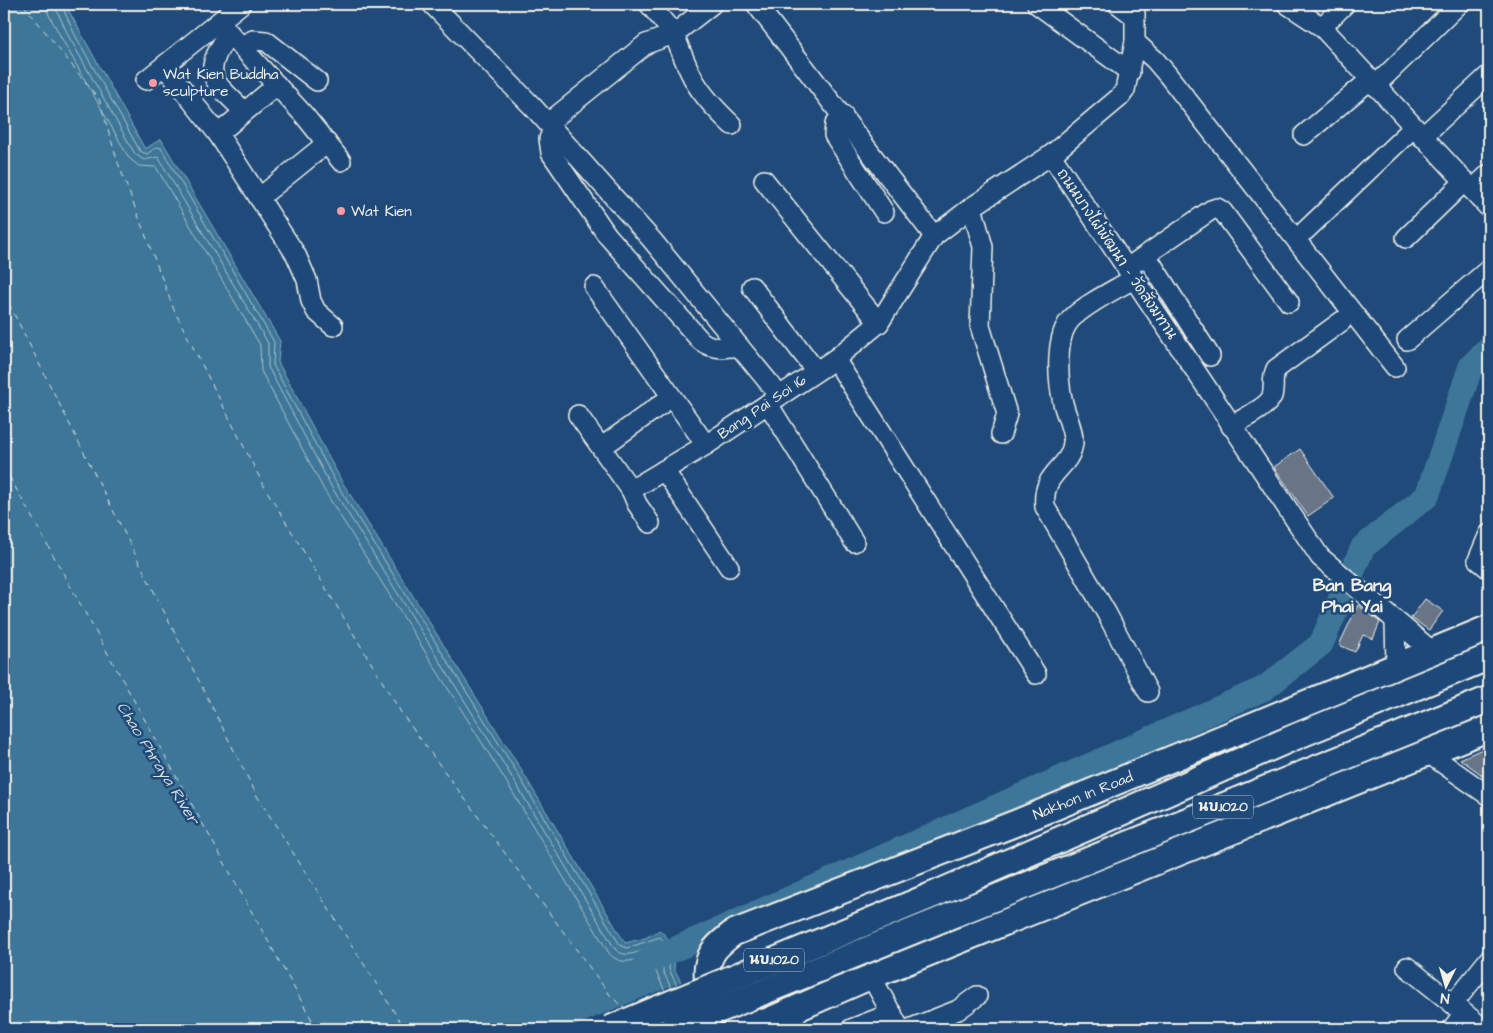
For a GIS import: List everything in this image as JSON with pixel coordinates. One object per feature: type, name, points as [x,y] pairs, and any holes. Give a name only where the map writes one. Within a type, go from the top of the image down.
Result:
[{"type":"main road","name":"Nakhon In Road","points":[[1489,628],[1370,679],[1016,823],[733,933],[713,951],[708,963],[708,984],[714,1000],[726,1014],[735,1020],[767,1026],[794,1021],[871,976],[1489,728]]},
{"type":"main road","name":"Nakhon In Road","points":[[609,1029],[940,892],[1297,736],[1489,657]]},
{"type":"main road","points":[[1297,736],[1370,679]]},
{"type":"main road","name":"นบ.1020","points":[[672,1029],[1489,699]]},
{"type":"street","points":[[146,80],[225,24],[241,4]]},
{"type":"street","points":[[432,4],[550,126],[607,234],[700,340],[709,347],[722,349],[739,346]]},
{"type":"street","points":[[649,4],[674,34],[690,76],[700,92],[732,125]]},
{"type":"street","points":[[550,126],[646,44],[674,34],[712,4]]},
{"type":"street","points":[[756,4],[934,236]]},
{"type":"street","points":[[1037,4],[1130,72]]},
{"type":"street","points":[[1051,155],[1120,97],[1125,90],[1135,42],[1135,10],[1118,4]]},
{"type":"street","points":[[1287,4],[1322,26],[1489,208]]},
{"type":"street","points":[[1322,26],[1345,4]]},
{"type":"street","points":[[1304,135],[1373,83],[1459,4]]},
{"type":"street","points":[[225,24],[254,40],[266,40],[317,81]]},
{"type":"street","points":[[225,24],[341,161]]},
{"type":"street","points":[[225,24],[215,54],[212,77],[216,84],[244,111]]},
{"type":"street","points":[[1135,42],[1167,74],[1395,367]]},
{"type":"street","points":[[165,67],[218,134],[296,255],[307,280],[311,301],[316,311],[333,326]]},
{"type":"street","points":[[1305,231],[1418,132],[1489,75]]},
{"type":"street","points":[[218,134],[277,85]]},
{"type":"street","points":[[843,115],[835,124],[834,135],[884,212]]},
{"type":"street","points":[[259,198],[327,143]]},
{"type":"street","name":"ถนนบางไผ่พัฒนา – วัดสังฆทาน","points":[[934,236],[972,206],[1051,155],[1309,543],[1320,557],[1340,575],[1433,652]]},
{"type":"street","points":[[570,163],[627,212],[739,346],[773,399],[854,542]]},
{"type":"street","points":[[1406,238],[1468,185],[1489,174]]},
{"type":"street","points":[[764,180],[879,323]]},
{"type":"street","points":[[972,206],[983,246],[980,326],[1007,414],[1001,434]]},
{"type":"street","points":[[1148,692],[1107,614],[1045,507],[1043,493],[1048,480],[1068,456],[1073,445],[1073,434],[1063,404],[1057,370],[1063,335],[1071,319],[1130,274],[1146,255],[1211,210],[1217,208],[1223,212],[1290,302]]},
{"type":"street","points":[[607,234],[627,212]]},
{"type":"street","name":"Bang Pai Soi 16","points":[[631,490],[706,445],[835,359],[879,323],[934,236]]},
{"type":"street","points":[[1146,255],[1210,356]]},
{"type":"street","points":[[1407,340],[1489,269]]},
{"type":"street","points":[[659,294],[682,276]]},
{"type":"street","points":[[594,286],[706,445]]},
{"type":"street","points":[[752,287],[816,371]]},
{"type":"street","points":[[1231,426],[1269,402],[1273,391],[1272,378],[1276,369],[1342,321]]},
{"type":"street","points":[[835,359],[1036,674]]},
{"type":"street","points":[[602,447],[663,403]]},
{"type":"street","points":[[578,415],[631,490],[637,504],[650,523]]},
{"type":"street","points":[[664,470],[730,567]]},
{"type":"street","points":[[1489,534],[1478,560],[1489,569]]},
{"type":"street","points":[[1395,622],[1396,668]]},
{"type":"street","points":[[1428,753],[1489,796]]},
{"type":"street","points":[[1452,1029],[1459,1008],[1489,959]]},
{"type":"street","points":[[1407,967],[1484,1029]]},
{"type":"street","points":[[852,1029],[896,1021],[871,976]]},
{"type":"street","points":[[909,1029],[958,1010],[977,996]]},
{"type":"water","name":"Chao Phraya River","points":[[4,4],[65,4],[145,149],[161,139],[280,341],[278,362],[341,480],[520,768],[625,943],[645,938],[660,930],[676,947],[674,968],[705,1029],[4,1029]]},
{"type":"pier","points":[[683,981],[707,1028],[567,1029]]},
{"type":"building","points":[[1300,449],[1334,498],[1308,516],[1274,467]]},
{"type":"building","points":[[1425,599],[1443,611],[1429,630],[1411,618]]},
{"type":"building","points":[[1358,605],[1380,622],[1373,639],[1363,635],[1355,652],[1339,645]]},
{"type":"building","points":[[1489,746],[1489,780],[1460,759]]},
{"type":"waterway","points":[[646,962],[1265,688],[1321,644],[1363,547],[1427,496],[1471,366],[1489,348]]},
{"type":"ferry route","points":[[23,4],[99,99],[118,163],[174,310],[264,486],[402,714],[610,995],[624,1009]]},
{"type":"ferry route","points":[[4,294],[257,796],[405,1029]]},
{"type":"ferry route","points":[[4,467],[317,1029]]},
{"type":"place","name":"Wat Kien Buddha sculpture","points":[[153,83]]},
{"type":"place","name":"Wat Kien","points":[[341,211]]},
{"type":"district","name":"Ban Bang Phai Yai","points":[[1352,595]]}]
